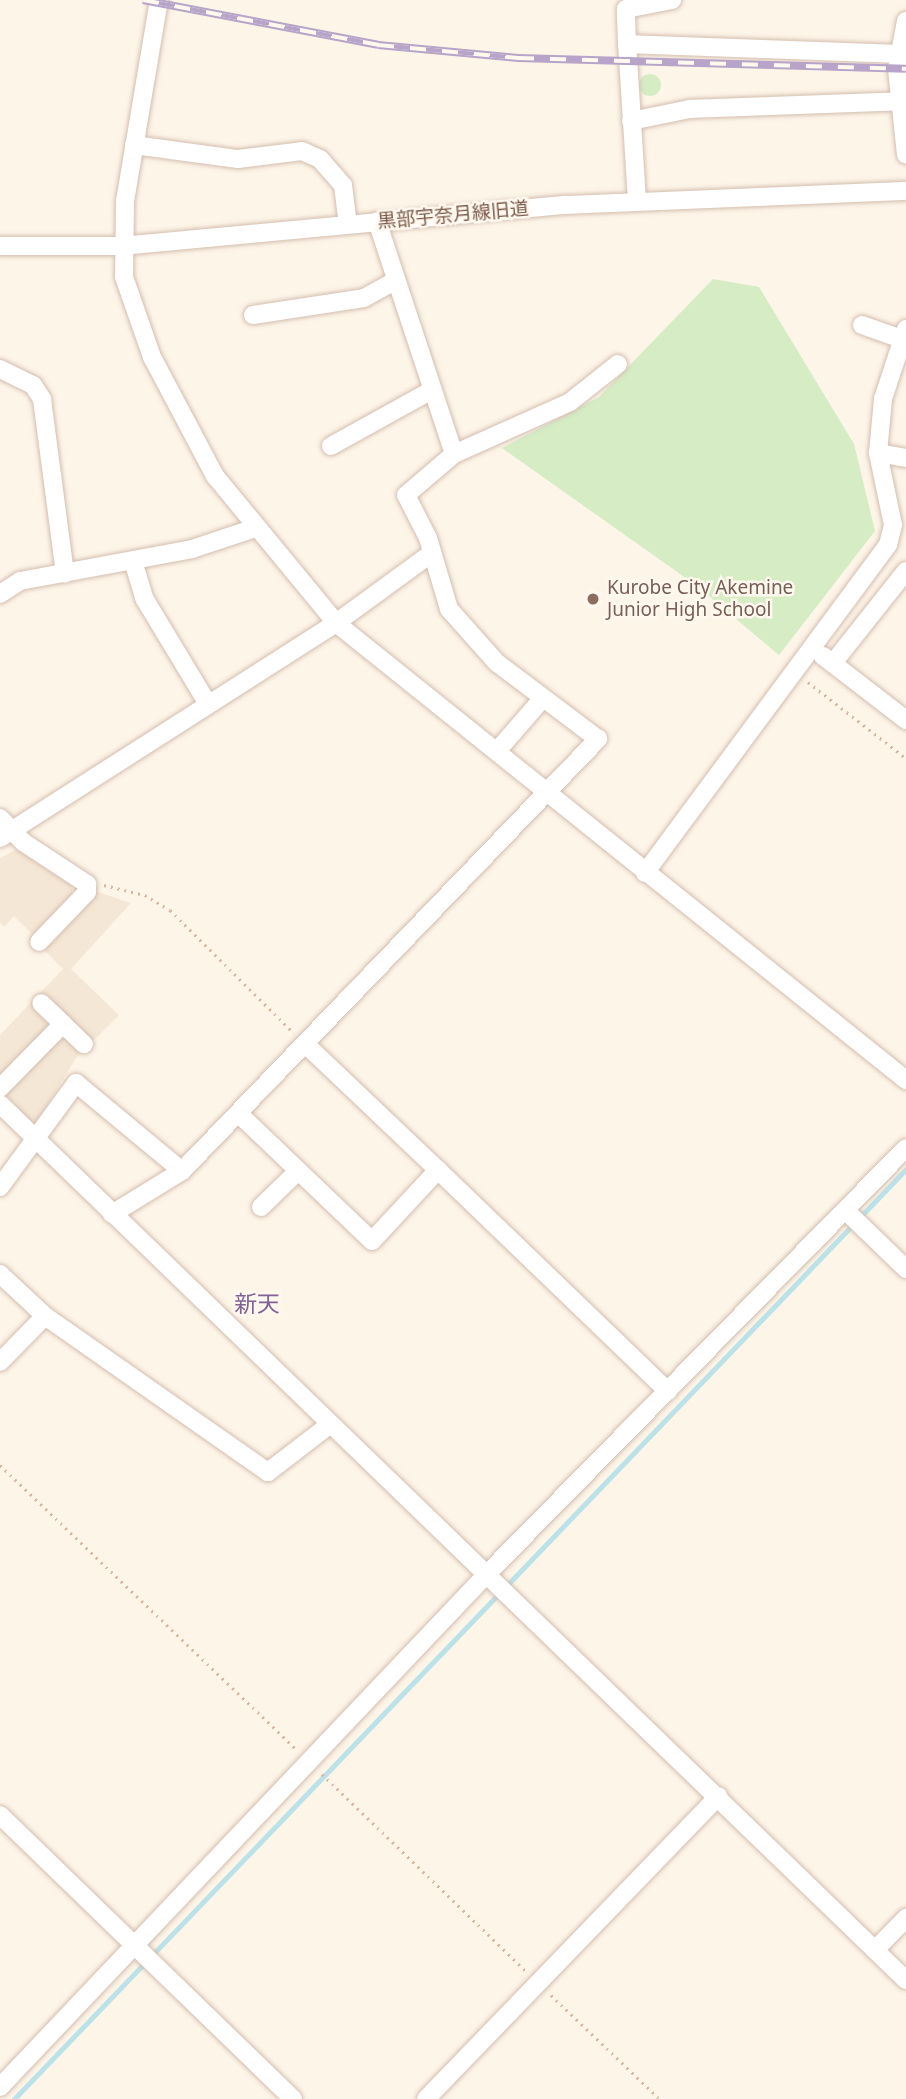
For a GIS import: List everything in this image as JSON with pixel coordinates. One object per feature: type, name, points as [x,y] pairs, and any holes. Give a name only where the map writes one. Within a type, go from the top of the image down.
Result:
[{"type":"street","points":[[159,0],[134,145],[121,246],[132,310],[152,357],[215,476],[253,529],[336,623],[906,1080]]},
{"type":"street","points":[[637,201],[626,4],[672,0]]},
{"type":"street","points":[[906,21],[899,54],[906,155]]},
{"type":"street","points":[[627,44],[899,54]]},
{"type":"street","points":[[631,121],[691,109],[903,102]]},
{"type":"street","points":[[134,145],[238,159],[302,151],[320,159],[343,185],[348,224]]},
{"type":"street","name":"黒部宇奈月線旧道","points":[[0,246],[121,246],[377,221],[637,201],[906,191]]},
{"type":"street","points":[[377,221],[454,454]]},
{"type":"street","points":[[253,315],[364,298],[395,281]]},
{"type":"street","points":[[645,873],[815,650],[888,545],[893,525],[878,453],[883,399],[904,334],[862,325]]},
{"type":"street","points":[[112,1214],[182,1171],[548,794],[598,739],[497,663],[449,609],[432,553],[406,495],[454,454],[570,402],[618,364]]},
{"type":"street","points":[[0,369],[33,385],[42,399],[65,573]]},
{"type":"street","points":[[331,446],[432,390]]},
{"type":"street","points":[[878,453],[906,458]]},
{"type":"street","points":[[0,594],[20,581],[133,561],[253,529]]},
{"type":"street","points":[[39,942],[87,892],[87,884],[4,828],[336,623],[432,553]]},
{"type":"street","points":[[133,561],[144,598],[208,704]]},
{"type":"street","points":[[832,663],[906,571]]},
{"type":"street","points":[[815,650],[906,720]]},
{"type":"street","points":[[497,751],[544,698]]},
{"type":"street","points":[[41,1003],[84,1044]]},
{"type":"street","points":[[0,1088],[64,1024]]},
{"type":"street","points":[[305,1044],[667,1391]]},
{"type":"street","points":[[0,1187],[33,1137],[76,1083],[182,1171]]},
{"type":"street","points":[[0,1104],[485,1576],[719,1796],[906,1980]]},
{"type":"street","points":[[238,1113],[372,1241],[438,1170]]},
{"type":"street","points":[[0,2087],[313,1765],[485,1576],[906,1148]]},
{"type":"street","points":[[261,1207],[297,1172]]},
{"type":"street","points":[[845,1210],[906,1269]]},
{"type":"street","points":[[0,1274],[45,1316],[268,1472],[329,1425]]},
{"type":"street","points":[[0,1362],[45,1316]]},
{"type":"street","points":[[426,2099],[719,1796]]},
{"type":"street","points":[[0,1815],[293,2099]]},
{"type":"street","points":[[875,1950],[906,1918]]},
{"type":"path","points":[[797,674],[906,758]]},
{"type":"path","points":[[87,884],[145,895],[170,911],[305,1044]]},
{"type":"path","points":[[0,1465],[660,2099]]},
{"type":"shaded area","points":[[17,849],[72,886],[73,900],[34,936],[14,916],[4,927],[0,922],[0,858]]},
{"type":"shaded area","points":[[95,891],[131,903],[71,969],[119,1015],[76,1058],[35,1125],[0,1089],[0,1035],[63,969],[40,946]]},
{"type":"green space","points":[[650,74],[658,77],[661,85],[658,93],[650,96],[642,93],[639,85],[642,77]]},
{"type":"green space","points":[[713,279],[759,287],[854,444],[875,531],[779,655],[697,586],[502,448],[599,397]]},
{"type":"waterway","points":[[14,2099],[906,1169]]},
{"type":"railway","points":[[143,0],[378,45],[518,58],[906,69]]},
{"type":"place","name":"Kurobe City Akemine Junior High School","points":[[593,599]]},
{"type":"district","name":"新天","points":[[257,1303]]}]
